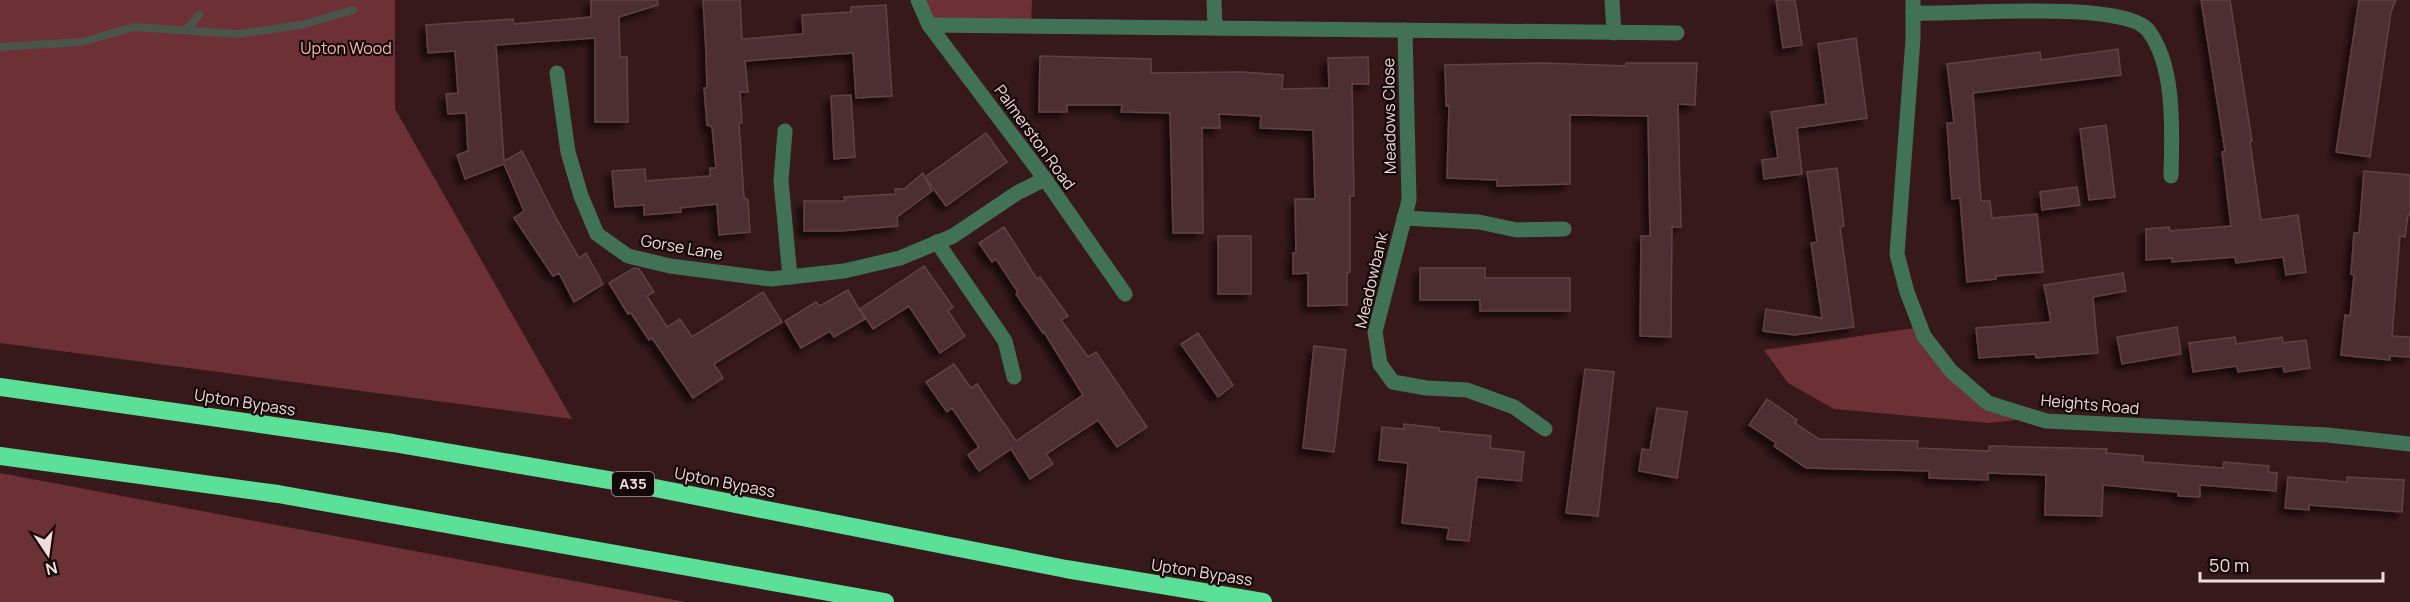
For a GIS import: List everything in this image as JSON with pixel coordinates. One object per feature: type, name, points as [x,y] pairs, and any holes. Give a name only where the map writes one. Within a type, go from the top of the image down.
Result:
[{"type":"highway","name":"Upton Bypass","points":[[0,387],[393,443],[666,490],[1066,569],[1263,602]]},
{"type":"highway","points":[[0,456],[278,494],[885,602]]},
{"type":"street","name":"Palmerston Road","points":[[918,0],[929,25],[1045,179],[1125,294]]},
{"type":"street","points":[[1214,0],[1215,28]]},
{"type":"street","points":[[1612,0],[1614,33]]},
{"type":"street","points":[[1913,6],[2097,12],[2124,18],[2145,28],[2156,45],[2167,81],[2171,112],[2171,176]]},
{"type":"street","name":"Heights Road","points":[[1913,6],[1897,254],[1907,292],[1924,336],[1950,371],[1988,404],[2046,421],[2328,435],[2410,444]]},
{"type":"street","points":[[929,25],[1677,33]]},
{"type":"street","name":"Meadows Close","points":[[1405,30],[1409,200]]},
{"type":"street","name":"Gorse Lane","points":[[558,73],[568,152],[581,196],[597,234],[628,256],[670,266],[771,279],[844,271],[900,258],[953,236],[1017,193],[1045,179]]},
{"type":"street","points":[[785,131],[781,181],[790,277]]},
{"type":"street","name":"Meadowbank","points":[[1409,200],[1375,332],[1380,364],[1393,382],[1426,388],[1467,390],[1514,407],[1545,429]]},
{"type":"street","points":[[1404,218],[1479,222],[1517,230],[1564,229]]},
{"type":"street","points":[[938,242],[1005,341],[1014,377]]},
{"type":"green space","name":"Upton Wood","points":[[0,0],[395,0],[395,109],[572,419],[0,343]]},
{"type":"green space","points":[[918,0],[1032,0],[1031,26],[929,25]]},
{"type":"green space","points":[[1921,327],[1988,403],[2035,418],[1988,423],[1834,409],[1788,383],[1764,350]]},
{"type":"green space","points":[[0,473],[686,602],[0,602]]},
{"type":"building","points":[[591,0],[657,0],[658,5],[619,17],[620,57],[627,57],[628,122],[595,122],[595,38],[496,45],[504,161],[522,151],[579,258],[586,253],[603,284],[574,302],[559,273],[553,276],[514,218],[524,211],[504,164],[465,179],[457,155],[468,151],[466,113],[448,114],[446,94],[458,93],[455,51],[428,53],[426,25],[513,19],[514,24],[591,17]]},
{"type":"building","points":[[703,0],[740,0],[742,39],[803,34],[802,15],[851,12],[851,7],[886,5],[892,96],[856,98],[853,53],[745,61],[748,92],[740,92],[742,123],[739,123],[744,198],[748,200],[750,232],[719,235],[717,204],[680,208],[681,212],[644,215],[644,205],[615,207],[612,171],[645,169],[646,181],[710,176],[710,168],[716,168],[712,127],[707,125],[704,88],[707,88]]},
{"type":"building","points":[[1776,0],[1795,0],[1802,45],[1783,48]]},
{"type":"building","points":[[2201,0],[2230,0],[2252,141],[2250,142],[2261,220],[2298,215],[2306,272],[2286,275],[2283,257],[2236,263],[2235,257],[2172,262],[2172,258],[2146,260],[2146,229],[2169,227],[2170,231],[2231,226],[2222,152],[2225,151]]},
{"type":"building","points":[[2359,0],[2396,0],[2391,12],[2370,157],[2336,152]]},
{"type":"building","points":[[1856,38],[1867,118],[1797,128],[1802,174],[1764,179],[1762,160],[1778,158],[1771,112],[1826,104],[1818,44]]},
{"type":"building","points":[[2118,49],[2121,75],[1973,93],[1981,201],[1990,201],[1992,218],[2037,214],[2043,272],[1996,276],[1996,279],[1967,282],[1960,198],[1952,199],[1947,123],[1954,123],[1947,64],[2040,52],[2041,60]]},
{"type":"building","points":[[1040,56],[1151,59],[1151,73],[1243,72],[1283,75],[1282,89],[1329,88],[1328,58],[1368,57],[1369,84],[1352,84],[1354,196],[1350,196],[1350,272],[1347,273],[1347,305],[1308,306],[1308,273],[1293,274],[1293,253],[1296,253],[1295,199],[1315,199],[1313,130],[1260,128],[1261,116],[1219,114],[1220,128],[1202,128],[1203,233],[1173,233],[1170,113],[1121,112],[1122,105],[1067,105],[1067,112],[1039,112]]},
{"type":"building","points":[[1543,63],[1626,66],[1626,63],[1697,63],[1695,105],[1678,104],[1681,227],[1672,227],[1671,337],[1640,336],[1641,236],[1650,236],[1648,116],[1570,115],[1570,184],[1497,186],[1497,180],[1447,178],[1449,106],[1446,106],[1445,65]]},
{"type":"building","points":[[851,95],[855,157],[834,159],[831,96]]},
{"type":"building","points":[[2106,125],[2115,197],[2089,200],[2080,129]]},
{"type":"building","points":[[986,133],[1007,162],[946,206],[925,177]]},
{"type":"building","points":[[1837,168],[1844,226],[1840,227],[1854,327],[1794,335],[1763,331],[1766,309],[1822,318],[1811,243],[1817,242],[1807,172]]},
{"type":"building","points":[[2364,171],[2410,175],[2410,215],[2408,215],[2405,237],[2400,236],[2392,336],[2410,337],[2410,357],[2390,356],[2390,360],[2341,355],[2345,315],[2350,316],[2354,275],[2351,274],[2354,233],[2359,233]]},
{"type":"building","points":[[923,173],[932,191],[897,217],[898,226],[840,231],[804,231],[804,201],[845,201],[844,197],[896,194],[895,189],[904,189]]},
{"type":"building","points":[[2077,187],[2080,205],[2042,210],[2040,192]]},
{"type":"building","points":[[1004,227],[1037,279],[1040,277],[1068,316],[1061,320],[1088,357],[1096,352],[1147,427],[1117,447],[1098,420],[1046,454],[1053,464],[1030,479],[1011,449],[979,471],[968,455],[979,447],[952,408],[947,412],[926,382],[954,364],[971,388],[977,384],[1016,441],[1083,395],[1044,332],[1016,294],[1018,292],[996,259],[992,262],[979,243]]},
{"type":"building","points":[[1218,236],[1251,236],[1251,294],[1218,294]]},
{"type":"building","points":[[924,266],[953,307],[948,311],[965,336],[940,353],[909,306],[873,329],[860,309]]},
{"type":"building","points":[[634,268],[639,269],[654,292],[647,296],[667,327],[680,319],[692,337],[763,292],[782,322],[714,364],[723,378],[693,398],[652,338],[649,340],[631,313],[628,314],[609,283]]},
{"type":"building","points":[[1420,268],[1485,268],[1485,278],[1570,278],[1570,311],[1480,311],[1480,300],[1420,300]]},
{"type":"building","points":[[2123,273],[2126,291],[2093,297],[2098,353],[2036,358],[2035,354],[1979,358],[1976,328],[2051,322],[2044,285]]},
{"type":"building","points":[[848,290],[865,319],[834,337],[830,331],[801,348],[785,321],[816,302],[820,306]]},
{"type":"building","points":[[2177,327],[2181,354],[2122,364],[2117,337]]},
{"type":"building","points":[[1198,333],[1233,385],[1218,397],[1181,344]]},
{"type":"building","points":[[2235,337],[2236,344],[2282,337],[2283,343],[2306,340],[2310,368],[2284,372],[2283,366],[2238,372],[2237,366],[2193,372],[2189,343]]},
{"type":"building","points":[[1314,346],[1346,350],[1334,452],[1303,448]]},
{"type":"building","points":[[1585,369],[1614,372],[1598,516],[1566,513]]},
{"type":"building","points":[[1767,399],[1797,420],[1795,423],[1819,439],[1918,441],[1917,448],[1989,451],[1989,446],[2107,449],[2106,453],[2143,456],[2143,462],[2223,468],[2224,462],[2269,466],[2268,472],[2277,473],[2276,491],[2200,485],[2200,497],[2178,496],[2178,492],[2103,485],[2102,516],[2045,515],[2046,475],[1988,473],[1988,480],[1929,478],[1929,471],[1806,468],[1774,446],[1776,443],[1749,425]]},
{"type":"building","points":[[1657,408],[1687,412],[1677,478],[1639,471],[1642,449],[1650,450]]},
{"type":"building","points":[[1404,424],[1439,428],[1439,431],[1491,436],[1490,448],[1524,452],[1521,481],[1477,477],[1469,541],[1447,539],[1449,528],[1402,523],[1408,463],[1379,460],[1382,427],[1404,429]]},
{"type":"building","points":[[2288,477],[2347,482],[2347,477],[2404,480],[2402,512],[2309,505],[2309,510],[2285,508]]},
{"type":"waterway","points":[[0,47],[82,42],[134,27],[239,34],[301,25],[353,10]]},
{"type":"waterway","points":[[186,30],[199,15]]}]
